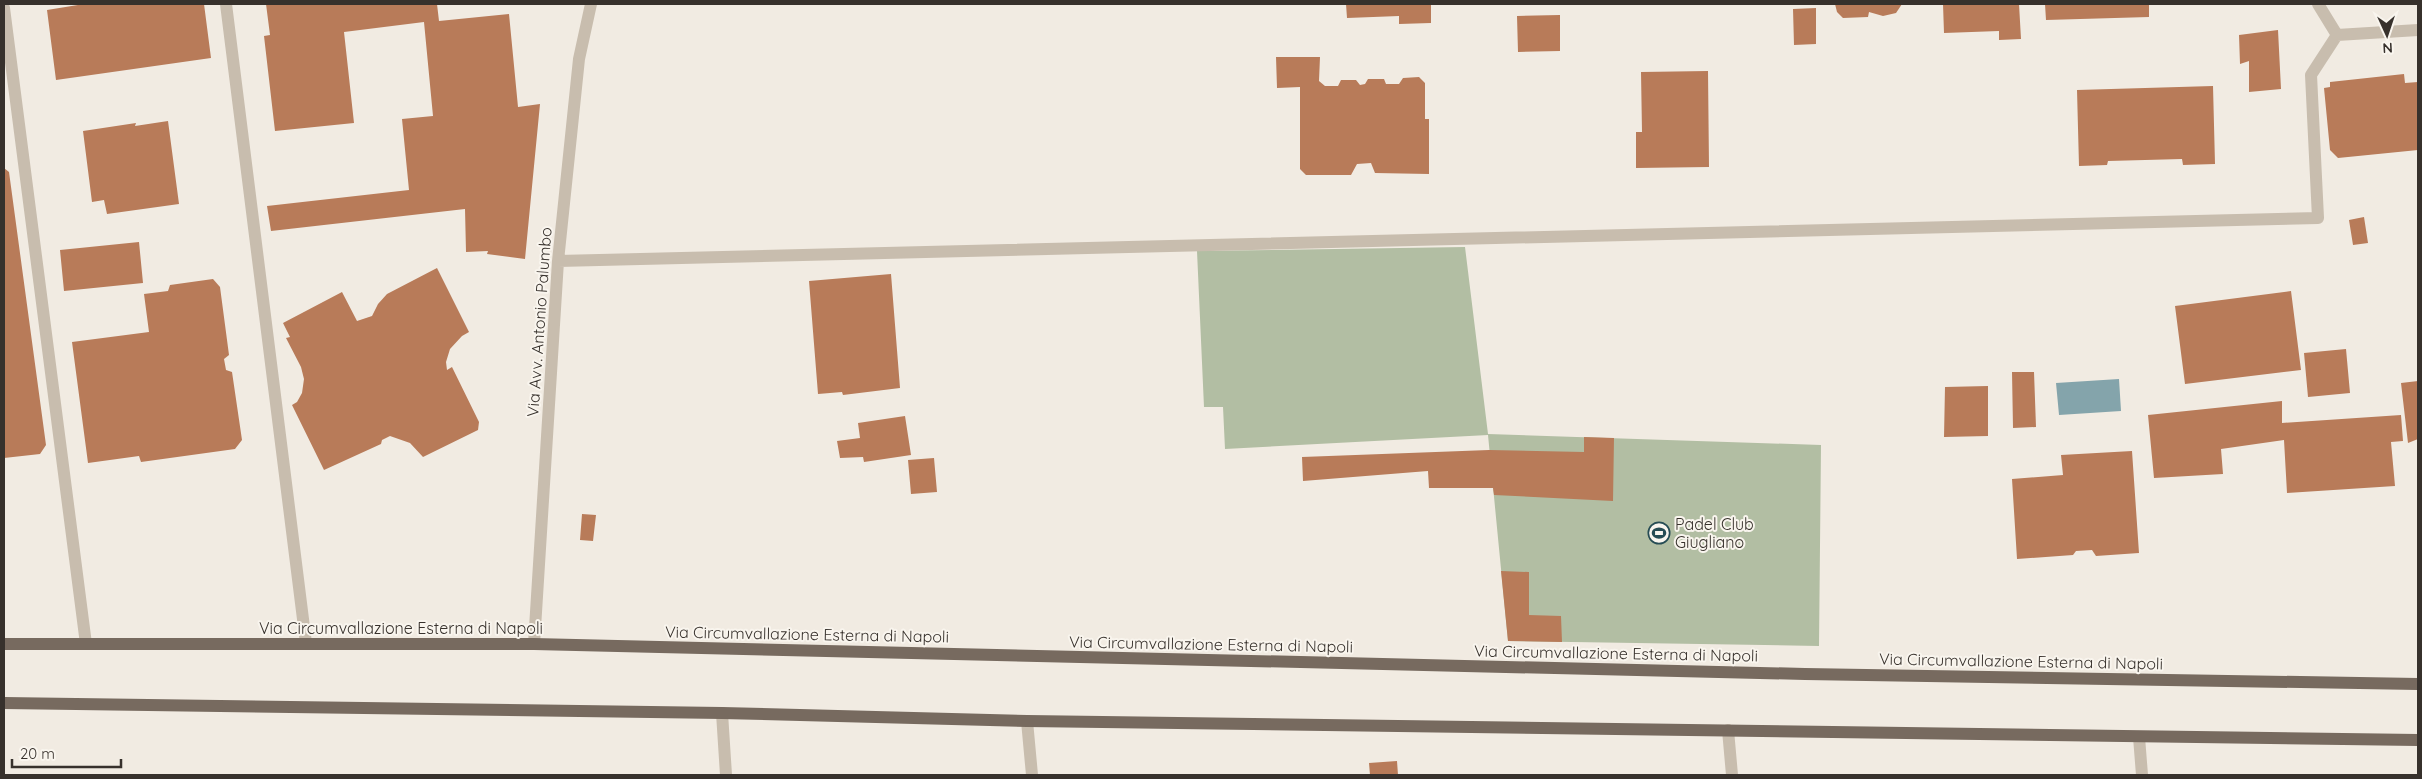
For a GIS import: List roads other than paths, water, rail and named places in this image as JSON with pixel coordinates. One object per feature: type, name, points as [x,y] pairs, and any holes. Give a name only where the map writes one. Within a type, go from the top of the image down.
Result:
[{"type":"main road","name":"Via Circumvallazione Esterna di Napoli","points":[[4,644],[534,644],[1805,674],[2418,684]]},
{"type":"main road","points":[[4,703],[722,713],[1027,721],[2418,740]]},
{"type":"street","points":[[226,4],[306,643]]},
{"type":"street","name":"Via Avv. Antonio Palumbo","points":[[534,644],[558,261],[579,59],[591,4]]},
{"type":"street","points":[[2318,4],[2337,35]]},
{"type":"street","points":[[4,8],[86,644]]},
{"type":"street","points":[[2337,35],[2418,30]]},
{"type":"street","points":[[558,261],[2318,218],[2311,75],[2337,35]]},
{"type":"street","points":[[722,713],[726,775]]},
{"type":"street","points":[[1027,721],[1032,775]]},
{"type":"street","points":[[1728,730],[1732,775]]},
{"type":"street","points":[[2139,737],[2142,775]]},
{"type":"water","points":[[2119,379],[2121,411],[2059,415],[2056,383]]},
{"type":"place","name":"Padel Club Giugliano","points":[[1659,533]]}]
